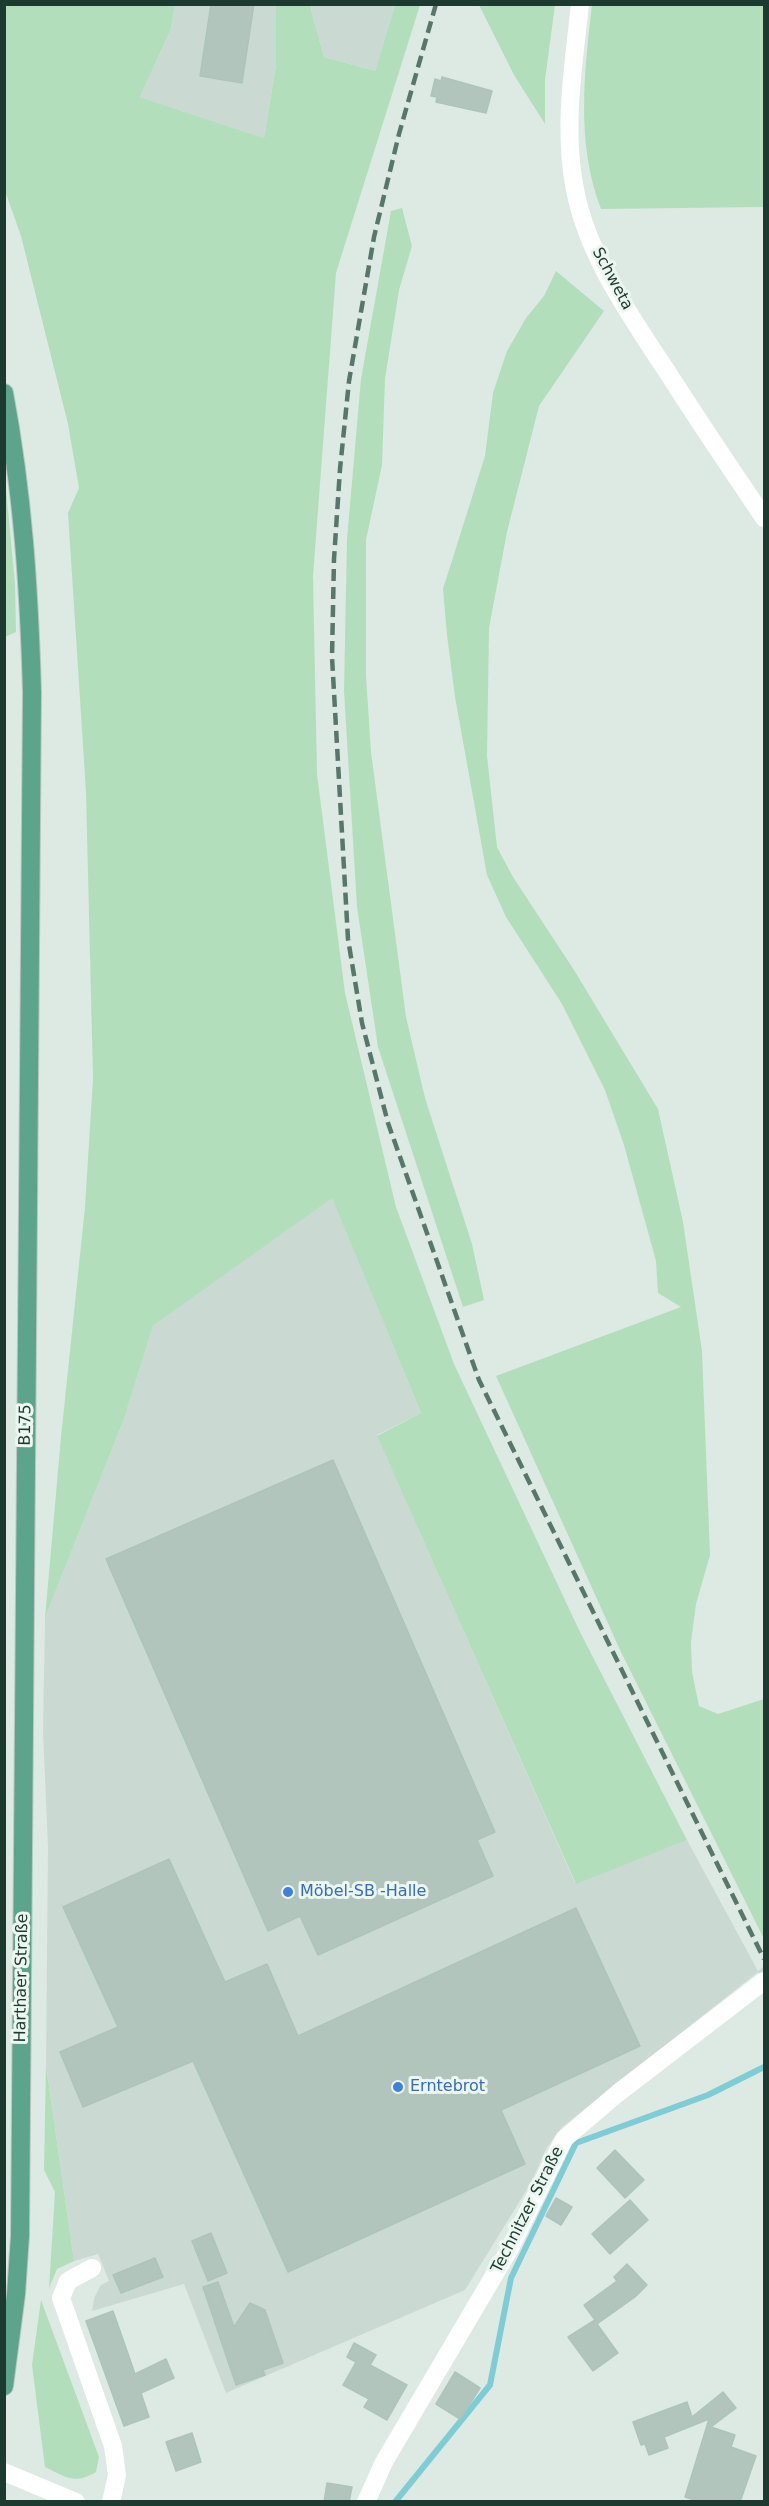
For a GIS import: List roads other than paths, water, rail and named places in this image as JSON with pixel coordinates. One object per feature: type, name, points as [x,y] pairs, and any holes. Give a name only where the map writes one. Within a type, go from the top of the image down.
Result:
[{"type":"main road","name":"B175","points":[[4,393],[23,513],[32,692],[25,1568]]},
{"type":"main road","name":"Harthaer Straße","points":[[4,2386],[16,2294],[20,2236],[25,1568]]},
{"type":"street","name":"Schweta","points":[[580,4],[569,124],[573,179],[581,214],[597,255],[618,294],[670,377],[765,518]]},
{"type":"street","name":"Technitzer Straße","points":[[366,2502],[384,2463],[510,2250],[564,2139],[618,2093],[765,1981]]},
{"type":"street","points":[[92,2268],[68,2281],[61,2298],[113,2446],[117,2475],[111,2502]]},
{"type":"street","points":[[4,2472],[76,2502]]},
{"type":"waterway","points":[[395,2502],[490,2385],[511,2278],[576,2143],[708,2095],[764,2067]]},
{"type":"railway","points":[[436,4],[399,134],[374,237],[349,381],[340,469],[334,559],[332,657],[348,939],[362,1023],[388,1123],[479,1380],[764,1959]]},
{"type":"place","name":"Möbel-SB -Halle","points":[[288,1892]]},
{"type":"place","name":"Erntebrot","points":[[398,2087]]}]
